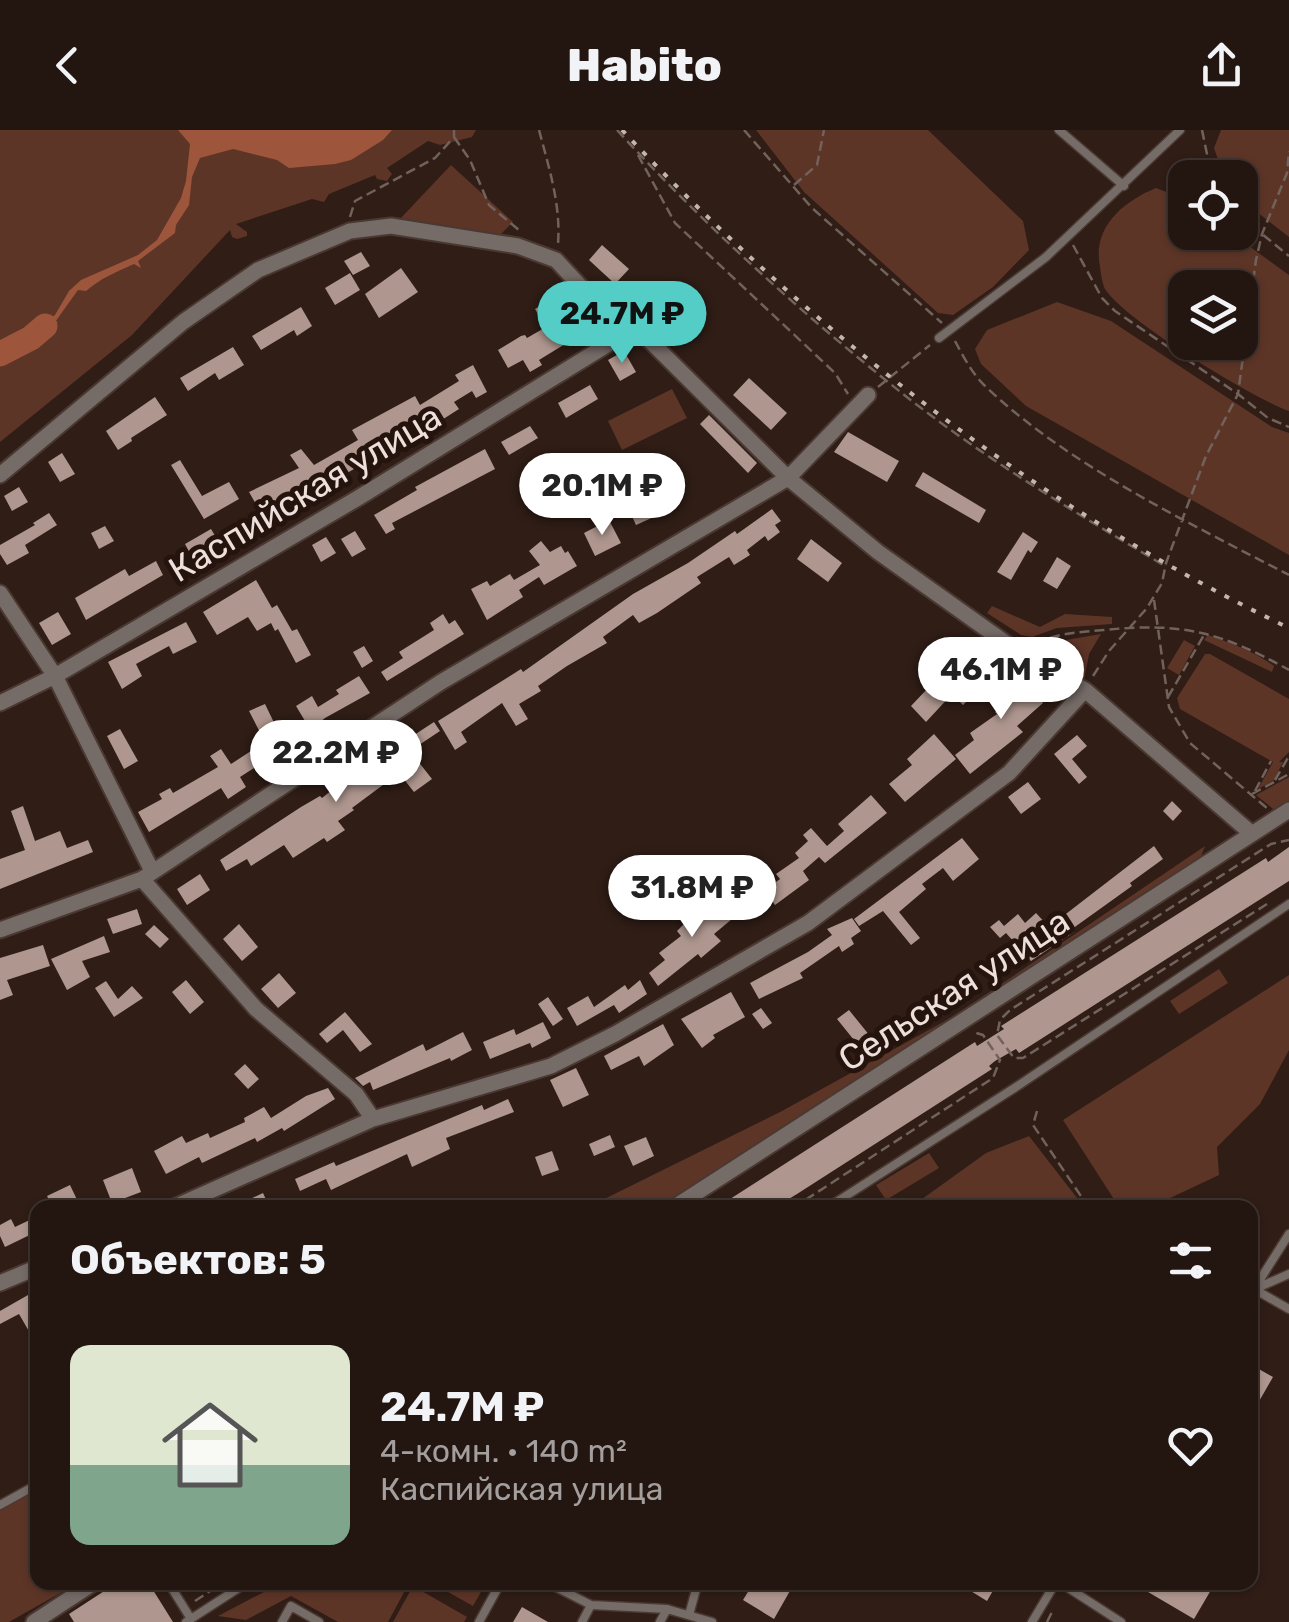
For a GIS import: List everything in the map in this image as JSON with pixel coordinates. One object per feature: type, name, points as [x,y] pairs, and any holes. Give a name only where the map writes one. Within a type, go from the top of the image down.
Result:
[{"type":"street","points":[[0,475],[183,322],[258,270],[350,232],[391,226],[518,246],[556,260],[596,303],[636,327],[788,478],[878,552],[1017,651],[1085,690],[1252,833]]},
{"type":"street","name":"Каспийская улица","points":[[0,703],[55,676],[358,498],[636,327]]},
{"type":"street","points":[[0,930],[147,875],[442,682],[788,478],[868,395]]},
{"type":"street","points":[[0,594],[55,676],[147,875],[256,1009],[356,1094],[372,1119]]},
{"type":"street","points":[[190,1200],[372,1119],[552,1066],[615,1034],[808,923],[1008,773],[1085,690]]},
{"type":"street","name":"Сельская улица","points":[[691,1200],[1278,816]]},
{"type":"street","points":[[0,1283],[30,1270]]},
{"type":"street","points":[[34,1622],[82,1590]]},
{"type":"lane","points":[[1059,130],[1124,186]]},
{"type":"lane","points":[[939,338],[1046,257],[1180,130]]},
{"type":"lane","points":[[839,1200],[1289,904]]},
{"type":"lane","points":[[1258,1283],[1289,1234]]},
{"type":"lane","points":[[1258,1287],[1289,1274]]},
{"type":"lane","points":[[1258,1291],[1289,1309]]},
{"type":"lane","points":[[0,1505],[30,1488]]},
{"type":"lane","points":[[172,1590],[189,1620],[236,1590]]},
{"type":"lane","points":[[479,1622],[497,1590]]},
{"type":"lane","points":[[562,1590],[591,1605],[668,1609],[712,1622]]},
{"type":"lane","points":[[689,1615],[696,1590]]},
{"type":"lane","points":[[1032,1622],[1053,1590]]},
{"type":"lane","points":[[1071,1590],[1121,1622]]},
{"type":"lane","points":[[582,1622],[591,1605]]},
{"type":"lane","points":[[282,1622],[291,1606],[319,1622]]},
{"type":"lane","points":[[660,1622],[668,1609]]},
{"type":"path","points":[[454,130],[454,138],[470,160],[489,205],[531,240]]},
{"type":"path","points":[[539,130],[559,224],[556,260]]},
{"type":"path","points":[[617,130],[682,200],[767,279],[887,380],[986,453],[1165,566]]},
{"type":"path","points":[[744,130],[812,208],[950,330],[982,383],[1019,414],[1182,520],[1289,575]]},
{"type":"path","points":[[793,186],[817,165],[824,130]]},
{"type":"path","points":[[1202,130],[1208,160]]},
{"type":"path","points":[[350,232],[354,201],[435,158],[454,138]]},
{"type":"path","points":[[1085,690],[1109,650],[1132,627],[1162,582],[1206,456],[1238,394],[1262,234],[1287,173],[1289,151]]},
{"type":"path","points":[[637,152],[675,222],[835,373],[848,392],[849,416]]},
{"type":"path","points":[[1258,231],[1289,256]]},
{"type":"path","points":[[1068,236],[1102,298],[1115,311],[1238,394],[1252,408],[1289,428]]},
{"type":"path","points":[[868,395],[939,338]]},
{"type":"path","points":[[1154,596],[1169,707],[1190,743],[1278,816]]},
{"type":"path","points":[[1017,651],[1050,636],[1158,626],[1205,633],[1244,645],[1289,670]]},
{"type":"path","points":[[1168,698],[1205,633]]},
{"type":"path","points":[[1274,782],[1289,756]]},
{"type":"path","points":[[1253,794],[1271,761]]},
{"type":"path","points":[[1253,794],[1289,774]]},
{"type":"path","points":[[1014,1058],[998,1036],[1000,1020],[1010,1010],[1271,844],[1289,840]]},
{"type":"path","points":[[999,1067],[1014,1058],[1023,1058],[1273,901]]},
{"type":"path","points":[[1254,903],[1258,910]]},
{"type":"path","points":[[1183,949],[1187,954]]},
{"type":"path","points":[[1120,990],[1123,995]]},
{"type":"path","points":[[806,1200],[993,1078],[1000,1060],[982,1035],[972,1032]]},
{"type":"path","points":[[1048,1034],[1052,1040]]},
{"type":"path","points":[[988,1042],[998,1036]]},
{"type":"path","points":[[961,1089],[965,1096]]},
{"type":"path","points":[[1037,1111],[1033,1125],[1084,1200]]},
{"type":"path","points":[[894,1132],[899,1139]]},
{"type":"path","points":[[827,1175],[832,1182]]},
{"type":"path","points":[[195,1601],[212,1590]]},
{"type":"shaded area","points":[[0,130],[476,130],[472,137],[440,145],[428,141],[387,168],[392,174],[387,181],[375,175],[329,194],[324,202],[312,199],[236,224],[247,236],[237,239],[230,230],[132,335],[0,442]]},
{"type":"shaded area","points":[[178,130],[392,130],[351,160],[335,164],[289,168],[277,160],[233,149],[200,158],[192,177],[189,205],[175,233],[138,261],[141,268],[134,264],[86,291],[78,290],[35,350],[13,350],[0,360],[0,356],[55,315],[69,291],[81,280],[138,255],[157,240],[181,198],[186,181],[190,144]]},
{"type":"shaded area","points":[[756,130],[928,130],[1023,221],[1029,250],[993,287],[953,315],[938,313],[804,192]]},
{"type":"shaded area","points":[[1221,130],[1289,130],[1289,237],[1258,213],[1258,160],[1218,160],[1214,148]]},
{"type":"shaded area","points":[[451,165],[513,222],[496,239],[399,220]]},
{"type":"shaded area","points":[[1156,188],[1168,193],[1168,250],[1254,250],[1289,275],[1289,411],[1196,360],[1258,360],[1258,270],[1168,270],[1168,341],[1136,319],[1105,289],[1099,253],[1101,240],[1112,218]]},
{"type":"shaded area","points":[[1057,302],[1111,321],[1272,427],[1289,433],[1289,555],[1026,406],[981,364],[975,349],[987,330]]},
{"type":"shaded area","points":[[672,389],[687,418],[622,450],[608,421]]},
{"type":"shaded area","points":[[992,606],[1040,627],[1065,614],[1112,617],[1112,624],[1057,628],[1032,637],[1021,635],[987,613]]},
{"type":"shaded area","points":[[1101,634],[1089,654],[1084,681],[1039,650],[1042,644]]},
{"type":"shaded area","points":[[1208,635],[1258,656],[1274,666],[1272,672],[1204,640]]},
{"type":"shaded area","points":[[1184,640],[1195,646],[1179,675],[1167,668]]},
{"type":"shaded area","points":[[1205,654],[1289,699],[1289,752],[1279,762],[1283,762],[1274,780],[1258,789],[1273,762],[1180,709],[1177,698]]},
{"type":"shaded area","points":[[1289,777],[1289,806],[1278,813],[1256,795]]},
{"type":"shaded area","points":[[1205,846],[1200,859],[677,1200],[602,1200],[782,1111],[954,1016]]},
{"type":"shaded area","points":[[1219,969],[1228,983],[1179,1014],[1170,1001]]},
{"type":"shaded area","points":[[1289,975],[1289,1050],[1260,1104],[1217,1147],[1219,1175],[1166,1200],[1114,1200],[1063,1120]]},
{"type":"shaded area","points":[[1029,1136],[1079,1200],[921,1200],[986,1153]]},
{"type":"shaded area","points":[[929,1153],[939,1168],[886,1200],[876,1185]]},
{"type":"shaded area","points":[[30,1493],[30,1590],[66,1590],[9,1622],[0,1622],[0,1510]]},
{"type":"shaded area","points":[[268,1590],[405,1590],[388,1622],[338,1622],[291,1596],[246,1620],[218,1616]]},
{"type":"shaded area","points":[[411,1590],[420,1590],[467,1617],[464,1622],[393,1622]]},
{"type":"shaded area","points":[[444,1590],[482,1590],[473,1606]]},
{"type":"building","points":[[602,245],[629,269],[615,284],[589,260]]},
{"type":"building","points":[[361,252],[370,266],[353,275],[344,261]]},
{"type":"building","points":[[401,268],[418,292],[379,318],[365,294]]},
{"type":"building","points":[[350,273],[360,290],[335,305],[325,288]]},
{"type":"building","points":[[545,303],[570,341],[539,360],[542,365],[530,372],[523,360],[508,368],[498,350],[546,327],[535,309]]},
{"type":"building","points":[[301,307],[312,326],[297,336],[294,330],[261,350],[252,336]]},
{"type":"building","points":[[233,347],[244,365],[219,380],[215,373],[188,391],[180,378]]},
{"type":"building","points":[[624,351],[636,372],[620,381],[608,360]]},
{"type":"building","points":[[473,365],[487,392],[476,398],[472,391],[454,402],[459,409],[437,423],[430,412],[383,438],[385,442],[350,462],[354,469],[333,481],[331,478],[265,520],[249,492],[299,468],[290,455],[301,449],[314,465],[358,440],[352,430],[415,396],[420,405],[459,381],[455,375]]},
{"type":"building","points":[[749,378],[787,413],[771,430],[733,395]]},
{"type":"building","points":[[590,385],[598,399],[566,418],[558,403]]},
{"type":"building","points":[[155,397],[167,415],[118,450],[106,431]]},
{"type":"building","points":[[709,415],[757,463],[748,473],[700,424]]},
{"type":"building","points":[[530,426],[538,438],[509,455],[501,442]]},
{"type":"building","points":[[848,432],[899,461],[887,482],[834,452]]},
{"type":"building","points":[[485,449],[495,469],[392,523],[395,529],[386,534],[374,515],[417,490],[415,487]]},
{"type":"building","points":[[62,453],[75,474],[60,482],[48,462]]},
{"type":"building","points":[[180,460],[202,496],[229,482],[239,499],[204,519],[171,465]]},
{"type":"building","points":[[594,466],[608,495],[593,503],[578,473]]},
{"type":"building","points":[[923,472],[986,510],[979,523],[915,486]]},
{"type":"building","points":[[661,473],[676,507],[636,525],[625,501],[652,490],[647,479]]},
{"type":"building","points":[[19,487],[28,502],[12,511],[4,496]]},
{"type":"building","points":[[772,509],[781,521],[775,525],[780,532],[768,541],[765,536],[747,550],[750,555],[734,565],[729,557],[697,577],[701,583],[639,623],[633,615],[603,637],[607,643],[538,686],[541,691],[519,704],[528,719],[516,726],[502,703],[461,732],[467,742],[455,750],[438,721],[521,669],[523,672],[633,594],[735,531],[737,534]]},
{"type":"building","points":[[49,513],[57,525],[25,545],[29,553],[7,565],[0,545]]},
{"type":"building","points":[[609,520],[621,543],[595,556],[584,533]]},
{"type":"building","points":[[105,526],[114,541],[99,549],[91,533]]},
{"type":"building","points":[[211,529],[220,544],[193,559],[185,544]]},
{"type":"building","points":[[355,531],[366,549],[352,557],[341,539]]},
{"type":"building","points":[[1023,532],[1038,542],[1031,553],[1028,550],[1011,580],[997,572]]},
{"type":"building","points":[[326,537],[336,553],[321,562],[312,545]]},
{"type":"building","points":[[811,539],[842,563],[828,582],[797,559]]},
{"type":"building","points":[[541,541],[550,552],[561,546],[577,566],[544,585],[539,577],[519,590],[523,597],[487,620],[471,589],[487,581],[490,586],[510,574],[514,580],[540,565],[529,551]]},
{"type":"building","points":[[1057,557],[1071,566],[1057,589],[1043,581]]},
{"type":"building","points":[[156,561],[163,575],[86,620],[75,598],[125,569],[129,576]]},
{"type":"building","points":[[256,580],[272,608],[277,605],[292,631],[297,629],[311,655],[296,663],[278,629],[275,631],[271,623],[257,631],[248,617],[217,635],[203,612]]},
{"type":"building","points":[[58,612],[71,634],[52,645],[39,623]]},
{"type":"building","points":[[443,614],[449,624],[455,620],[464,634],[387,681],[381,672],[403,658],[399,652],[434,630],[430,623]]},
{"type":"building","points":[[186,622],[197,642],[173,654],[169,646],[136,664],[142,676],[122,689],[108,662]]},
{"type":"building","points":[[364,646],[373,661],[362,668],[353,652]]},
{"type":"building","points":[[1012,666],[1043,703],[1017,726],[1023,732],[970,774],[955,755],[974,740],[970,733],[1003,705],[997,698],[1008,689],[999,677]]},
{"type":"building","points":[[946,669],[973,695],[963,705],[952,694],[926,722],[911,706]]},
{"type":"building","points":[[359,676],[370,693],[325,718],[240,777],[246,787],[228,799],[221,788],[149,832],[138,812],[162,799],[159,794],[170,788],[173,793],[218,767],[210,756],[221,749],[231,764],[265,742],[249,711],[265,704],[281,737],[305,721],[296,706],[312,696],[318,707]]},
{"type":"building","points":[[434,722],[440,731],[410,751],[432,779],[414,792],[399,773],[338,821],[345,830],[327,842],[324,838],[293,858],[284,845],[251,866],[247,859],[226,871],[220,860],[301,807],[322,798],[362,766]]},
{"type":"building","points":[[120,729],[138,761],[124,769],[107,736]]},
{"type":"building","points":[[934,734],[956,759],[905,802],[889,784],[912,765],[907,759]]},
{"type":"building","points":[[1077,735],[1087,746],[1072,759],[1087,777],[1079,784],[1054,754]]},
{"type":"building","points":[[1028,782],[1041,799],[1021,814],[1008,797]]},
{"type":"building","points":[[871,795],[887,813],[825,863],[819,857],[803,871],[809,880],[762,910],[753,900],[780,879],[776,874],[799,858],[795,853],[808,841],[803,835],[811,828],[827,846],[844,831],[838,824]]},
{"type":"building","points":[[1172,801],[1182,811],[1173,821],[1163,811]]},
{"type":"building","points":[[23,806],[35,841],[60,831],[67,848],[88,840],[93,852],[0,889],[0,859],[25,850],[11,811]]},
{"type":"building","points":[[962,838],[979,859],[953,881],[943,868],[922,884],[926,889],[899,912],[920,938],[911,945],[883,911],[859,926],[854,919]]},
{"type":"building","points":[[1154,846],[1163,859],[1072,929],[1074,932],[1031,961],[1006,933],[1000,938],[990,927],[999,920],[1004,926],[1018,914],[1025,923],[1036,913],[1049,927]]},
{"type":"building","points":[[1289,847],[1289,881],[1019,1053],[1016,1049],[995,1061],[989,1066],[992,1069],[797,1194],[787,1200],[728,1200],[975,1042],[977,1046],[1004,1029],[1001,1026],[1266,858],[1268,862]]},
{"type":"building","points":[[200,874],[210,890],[187,905],[177,889]]},
{"type":"building","points":[[712,896],[732,919],[714,934],[721,941],[658,986],[649,973],[665,960],[659,953],[681,936],[677,931]]},
{"type":"building","points":[[137,909],[142,924],[113,934],[107,919]]},
{"type":"building","points":[[852,918],[861,931],[851,938],[854,944],[842,952],[839,946],[800,973],[803,978],[759,999],[750,983],[808,952],[832,935],[827,929]]},
{"type":"building","points":[[239,924],[258,947],[242,961],[223,939]]},
{"type":"building","points":[[154,925],[169,939],[160,948],[145,934]]},
{"type":"building","points":[[104,936],[110,952],[82,961],[90,977],[67,990],[51,959]]},
{"type":"building","points":[[43,945],[50,966],[7,980],[13,995],[0,1000],[0,958]]},
{"type":"building","points":[[279,973],[296,993],[278,1008],[261,989]]},
{"type":"building","points":[[186,980],[204,1002],[190,1014],[172,992]]},
{"type":"building","points":[[640,980],[647,994],[619,1013],[614,1005],[577,1026],[567,1008],[588,996],[594,1007],[625,985],[628,990]]},
{"type":"building","points":[[106,981],[118,999],[132,986],[143,998],[114,1017],[95,988]]},
{"type":"building","points":[[731,992],[745,1017],[713,1035],[715,1038],[702,1048],[681,1019]]},
{"type":"building","points":[[548,997],[563,1019],[553,1026],[538,1004]]},
{"type":"building","points":[[761,1008],[772,1023],[763,1029],[752,1014]]},
{"type":"building","points":[[849,1010],[870,1036],[858,1045],[837,1019]]},
{"type":"building","points":[[345,1012],[372,1044],[360,1052],[343,1030],[327,1043],[319,1034]]},
{"type":"building","points":[[543,1022],[551,1038],[532,1048],[530,1043],[490,1059],[483,1042],[514,1029],[516,1035]]},
{"type":"building","points":[[663,1024],[674,1045],[644,1066],[639,1056],[611,1070],[604,1056]]},
{"type":"building","points":[[463,1032],[472,1050],[451,1061],[450,1058],[373,1090],[370,1082],[363,1086],[355,1078],[423,1044],[426,1051]]},
{"type":"building","points":[[245,1064],[259,1079],[248,1089],[234,1074]]},
{"type":"building","points":[[576,1068],[589,1095],[563,1107],[550,1080]]},
{"type":"building","points":[[328,1088],[335,1099],[284,1131],[282,1128],[257,1142],[255,1138],[202,1163],[199,1157],[166,1174],[154,1151],[182,1136],[186,1143],[208,1133],[210,1138],[245,1122],[244,1118],[264,1107],[271,1118],[306,1096]]},
{"type":"building","points":[[508,1099],[514,1112],[446,1138],[450,1149],[412,1167],[407,1154],[331,1190],[326,1179],[300,1191],[295,1179],[482,1105],[484,1110]]},
{"type":"building","points":[[610,1135],[615,1147],[594,1156],[589,1144]]},
{"type":"building","points":[[646,1137],[654,1156],[633,1166],[624,1146]]},
{"type":"building","points":[[552,1151],[559,1170],[542,1176],[535,1157]]},
{"type":"building","points":[[132,1168],[141,1192],[111,1200],[103,1180]]},
{"type":"building","points":[[70,1185],[77,1200],[49,1200],[47,1196]]},
{"type":"building","points":[[263,1193],[266,1200],[248,1200]]},
{"type":"building","points":[[11,1219],[15,1227],[30,1220],[30,1235],[5,1247],[0,1225]]},
{"type":"building","points":[[28,1295],[30,1333],[19,1314],[0,1324],[0,1311]]},
{"type":"building","points":[[1258,1369],[1273,1377],[1258,1403]]},
{"type":"building","points":[[106,1590],[153,1590],[173,1622],[74,1622],[69,1614]]},
{"type":"building","points":[[749,1590],[790,1590],[774,1619],[743,1600]]},
{"type":"building","points":[[969,1590],[993,1590],[987,1601]]},
{"type":"building","points":[[1145,1590],[1211,1590],[1194,1619]]},
{"type":"building","points":[[522,1607],[548,1622],[513,1622]]},
{"type":"waterway","points":[[0,354],[45,326]]},
{"type":"railway","points":[[622,130],[771,276],[933,410],[1105,528],[1289,628]]}]
